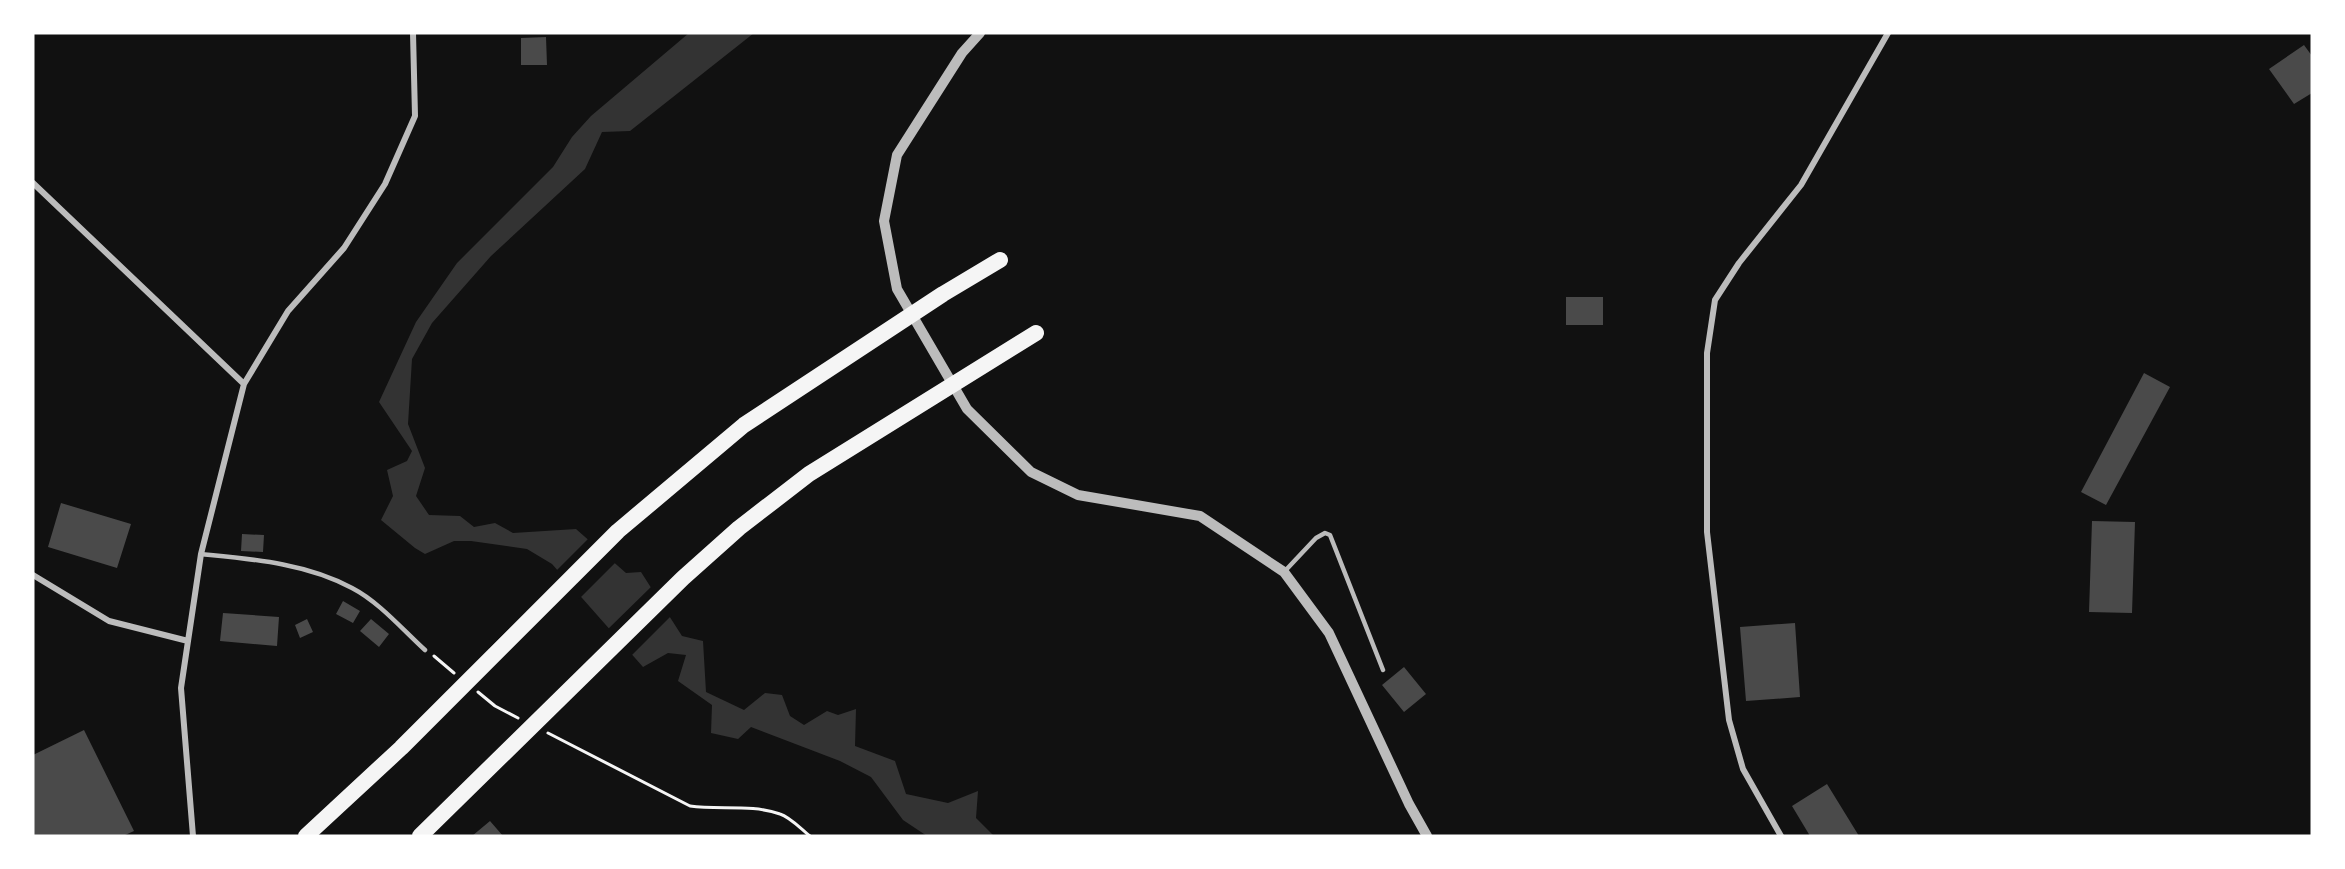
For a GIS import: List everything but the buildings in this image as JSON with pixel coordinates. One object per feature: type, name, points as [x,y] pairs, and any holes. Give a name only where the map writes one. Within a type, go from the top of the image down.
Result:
[{"type":"highway","points":[[306,836],[401,748],[618,531],[744,425],[943,294],[1000,260]]},
{"type":"highway","points":[[420,836],[683,578],[739,528],[809,474],[1036,333]]},
{"type":"street","points":[[193,836],[181,688],[201,554],[244,384],[288,311],[344,248],[385,183],[415,116],[413,33]]},
{"type":"street","points":[[980,33],[962,53],[897,155],[884,221],[897,289],[967,409],[1031,472],[1078,495],[1200,516],[1284,572],[1329,633],[1426,836]]},
{"type":"street","points":[[1781,836],[1743,769],[1729,720],[1707,532],[1709,343],[1714,300],[1739,263],[1801,185],[1888,33]]},
{"type":"street","points":[[33,183],[244,384]]},
{"type":"street","points":[[33,575],[109,621],[188,641]]},
{"type":"lane","points":[[1284,572],[1316,538],[1325,533],[1330,535],[1383,670]]},
{"type":"lane","points":[[201,554],[270,561],[344,584],[382,610],[425,650]]},
{"type":"path","points":[[425,650],[460,678]]},
{"type":"path","points":[[477,692],[495,706],[524,721]]},
{"type":"path","points":[[543,731],[690,806],[713,809],[755,809],[782,814],[810,836]]},
{"type":"shaded area","points":[[689,33],[754,33],[630,131],[602,132],[585,169],[491,256],[432,323],[412,359],[408,424],[425,468],[416,496],[429,515],[460,516],[474,527],[495,523],[513,533],[576,529],[626,573],[641,572],[682,636],[703,641],[706,692],[744,710],[765,693],[782,695],[790,716],[804,725],[827,711],[838,715],[856,709],[855,746],[895,761],[906,794],[948,803],[978,791],[976,818],[994,836],[927,836],[903,820],[871,777],[840,761],[751,727],[738,739],[711,733],[712,705],[678,681],[686,655],[668,653],[643,667],[552,564],[527,549],[471,541],[454,541],[425,554],[381,520],[393,496],[387,470],[407,461],[412,451],[379,402],[416,322],[457,263],[553,167],[572,137],[591,116]]},
{"type":"pier","points":[[590,537],[617,561],[579,599],[555,572]]},
{"type":"pier","points":[[653,585],[672,615],[630,657],[607,630]]}]
